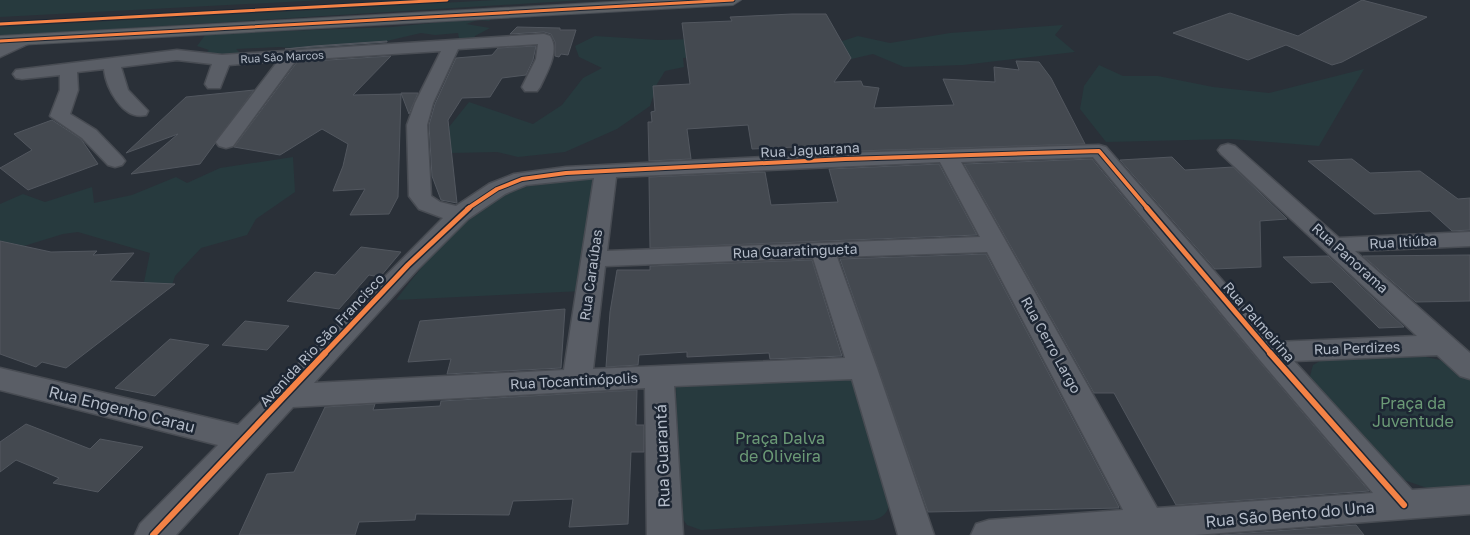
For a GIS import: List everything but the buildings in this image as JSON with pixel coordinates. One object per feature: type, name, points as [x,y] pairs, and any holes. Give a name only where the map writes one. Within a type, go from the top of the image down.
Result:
[{"type":"highway","points":[[0,24],[447,0]]},
{"type":"highway","points":[[0,41],[733,0]]},
{"type":"street","points":[[155,58],[199,31]]},
{"type":"street","points":[[0,52],[24,40]]},
{"type":"street","name":"Rua São Marcos","points":[[22,74],[189,55],[222,60],[544,40],[546,44],[544,59],[531,87]]},
{"type":"street","points":[[451,47],[424,103],[417,125],[420,196],[424,202],[433,207],[460,214]]},
{"type":"street","points":[[226,142],[290,56]]},
{"type":"street","points":[[214,84],[222,60]]},
{"type":"street","points":[[112,64],[117,89],[124,98],[140,111]]},
{"type":"street","points":[[68,69],[68,90],[60,116],[90,134],[115,161]]},
{"type":"street","name":"Rua Panorama","points":[[1228,150],[1336,245],[1470,369]]},
{"type":"street","name":"Rua Jaguarana","points":[[522,179],[606,170],[947,155],[1099,151]]},
{"type":"street","name":"Rua Palmeirina","points":[[1099,151],[1270,352],[1404,505]]},
{"type":"street","name":"Rua Cerro Largo","points":[[947,155],[1152,530]]},
{"type":"street","name":"Rua Caraúbas","points":[[577,380],[606,170]]},
{"type":"street","name":"Avenida Rio São Francisco","points":[[153,535],[408,265],[460,214],[497,189],[522,179]]},
{"type":"street","name":"Rua Itiúba","points":[[1336,245],[1470,240]]},
{"type":"street","name":"Rua Guaratingueta","points":[[593,260],[996,244]]},
{"type":"street","points":[[822,250],[863,368],[916,535]]},
{"type":"street","name":"Rua Perdizes","points":[[1270,352],[1444,345]]},
{"type":"street","name":"Rua Tocantinópolis","points":[[284,396],[659,376],[863,368]]},
{"type":"street","name":"Rua Guarantá","points":[[659,376],[664,535]]},
{"type":"street","name":"Rua Engenho Carau","points":[[0,379],[244,439]]},
{"type":"street","name":"Rua São Bento do Una","points":[[989,535],[1152,530],[1470,500]]},
{"type":"green space","points":[[0,0],[324,0],[0,17]]},
{"type":"green space","points":[[496,0],[584,0],[0,36],[0,27]]},
{"type":"green space","points":[[493,17],[489,21],[478,20],[466,24],[490,28],[475,36],[474,40],[459,38],[458,33],[435,35],[421,33],[378,43],[304,49],[279,47],[236,49],[240,53],[232,60],[205,54],[209,50],[197,46],[206,34],[392,27]]},
{"type":"green space","points":[[1063,25],[1055,35],[1075,52],[963,65],[904,67],[873,54],[843,61],[736,55],[683,58],[684,67],[665,71],[657,84],[650,106],[617,129],[565,152],[518,157],[497,152],[451,153],[449,127],[469,102],[533,124],[562,105],[583,78],[602,68],[579,57],[575,46],[595,36],[659,40],[731,38],[827,46],[858,36],[890,43],[950,33]]},
{"type":"green space","points":[[1099,65],[1123,76],[1158,76],[1213,87],[1269,93],[1364,69],[1319,146],[1231,139],[1106,142],[1080,109],[1084,86]]},
{"type":"green space","points":[[293,157],[295,192],[256,219],[247,235],[201,248],[175,276],[172,285],[143,287],[150,253],[78,232],[63,234],[24,246],[0,241],[0,204],[23,194],[45,202],[92,187],[94,203],[132,195],[176,177],[187,183],[220,168]]},
{"type":"green space","points":[[595,177],[583,291],[396,300],[421,268],[453,234],[488,205],[505,194],[532,185]]},
{"type":"green space","name":"Praça da Juventude","points":[[1417,355],[1440,360],[1470,377],[1470,488],[1433,490],[1398,478],[1312,382],[1310,376],[1313,365],[1322,360]]},
{"type":"green space","name":"Praça Dalva de Oliveira","points":[[849,369],[889,501],[887,511],[883,516],[874,520],[701,530],[687,525],[678,512],[676,384]]},
{"type":"cycle path","points":[[0,24],[447,0]]},
{"type":"cycle path","points":[[0,41],[733,0]]},
{"type":"cycle path","points":[[153,535],[408,265],[460,214],[497,189],[522,179],[566,173],[845,159],[1099,151],[1269,352],[1404,505]]}]
